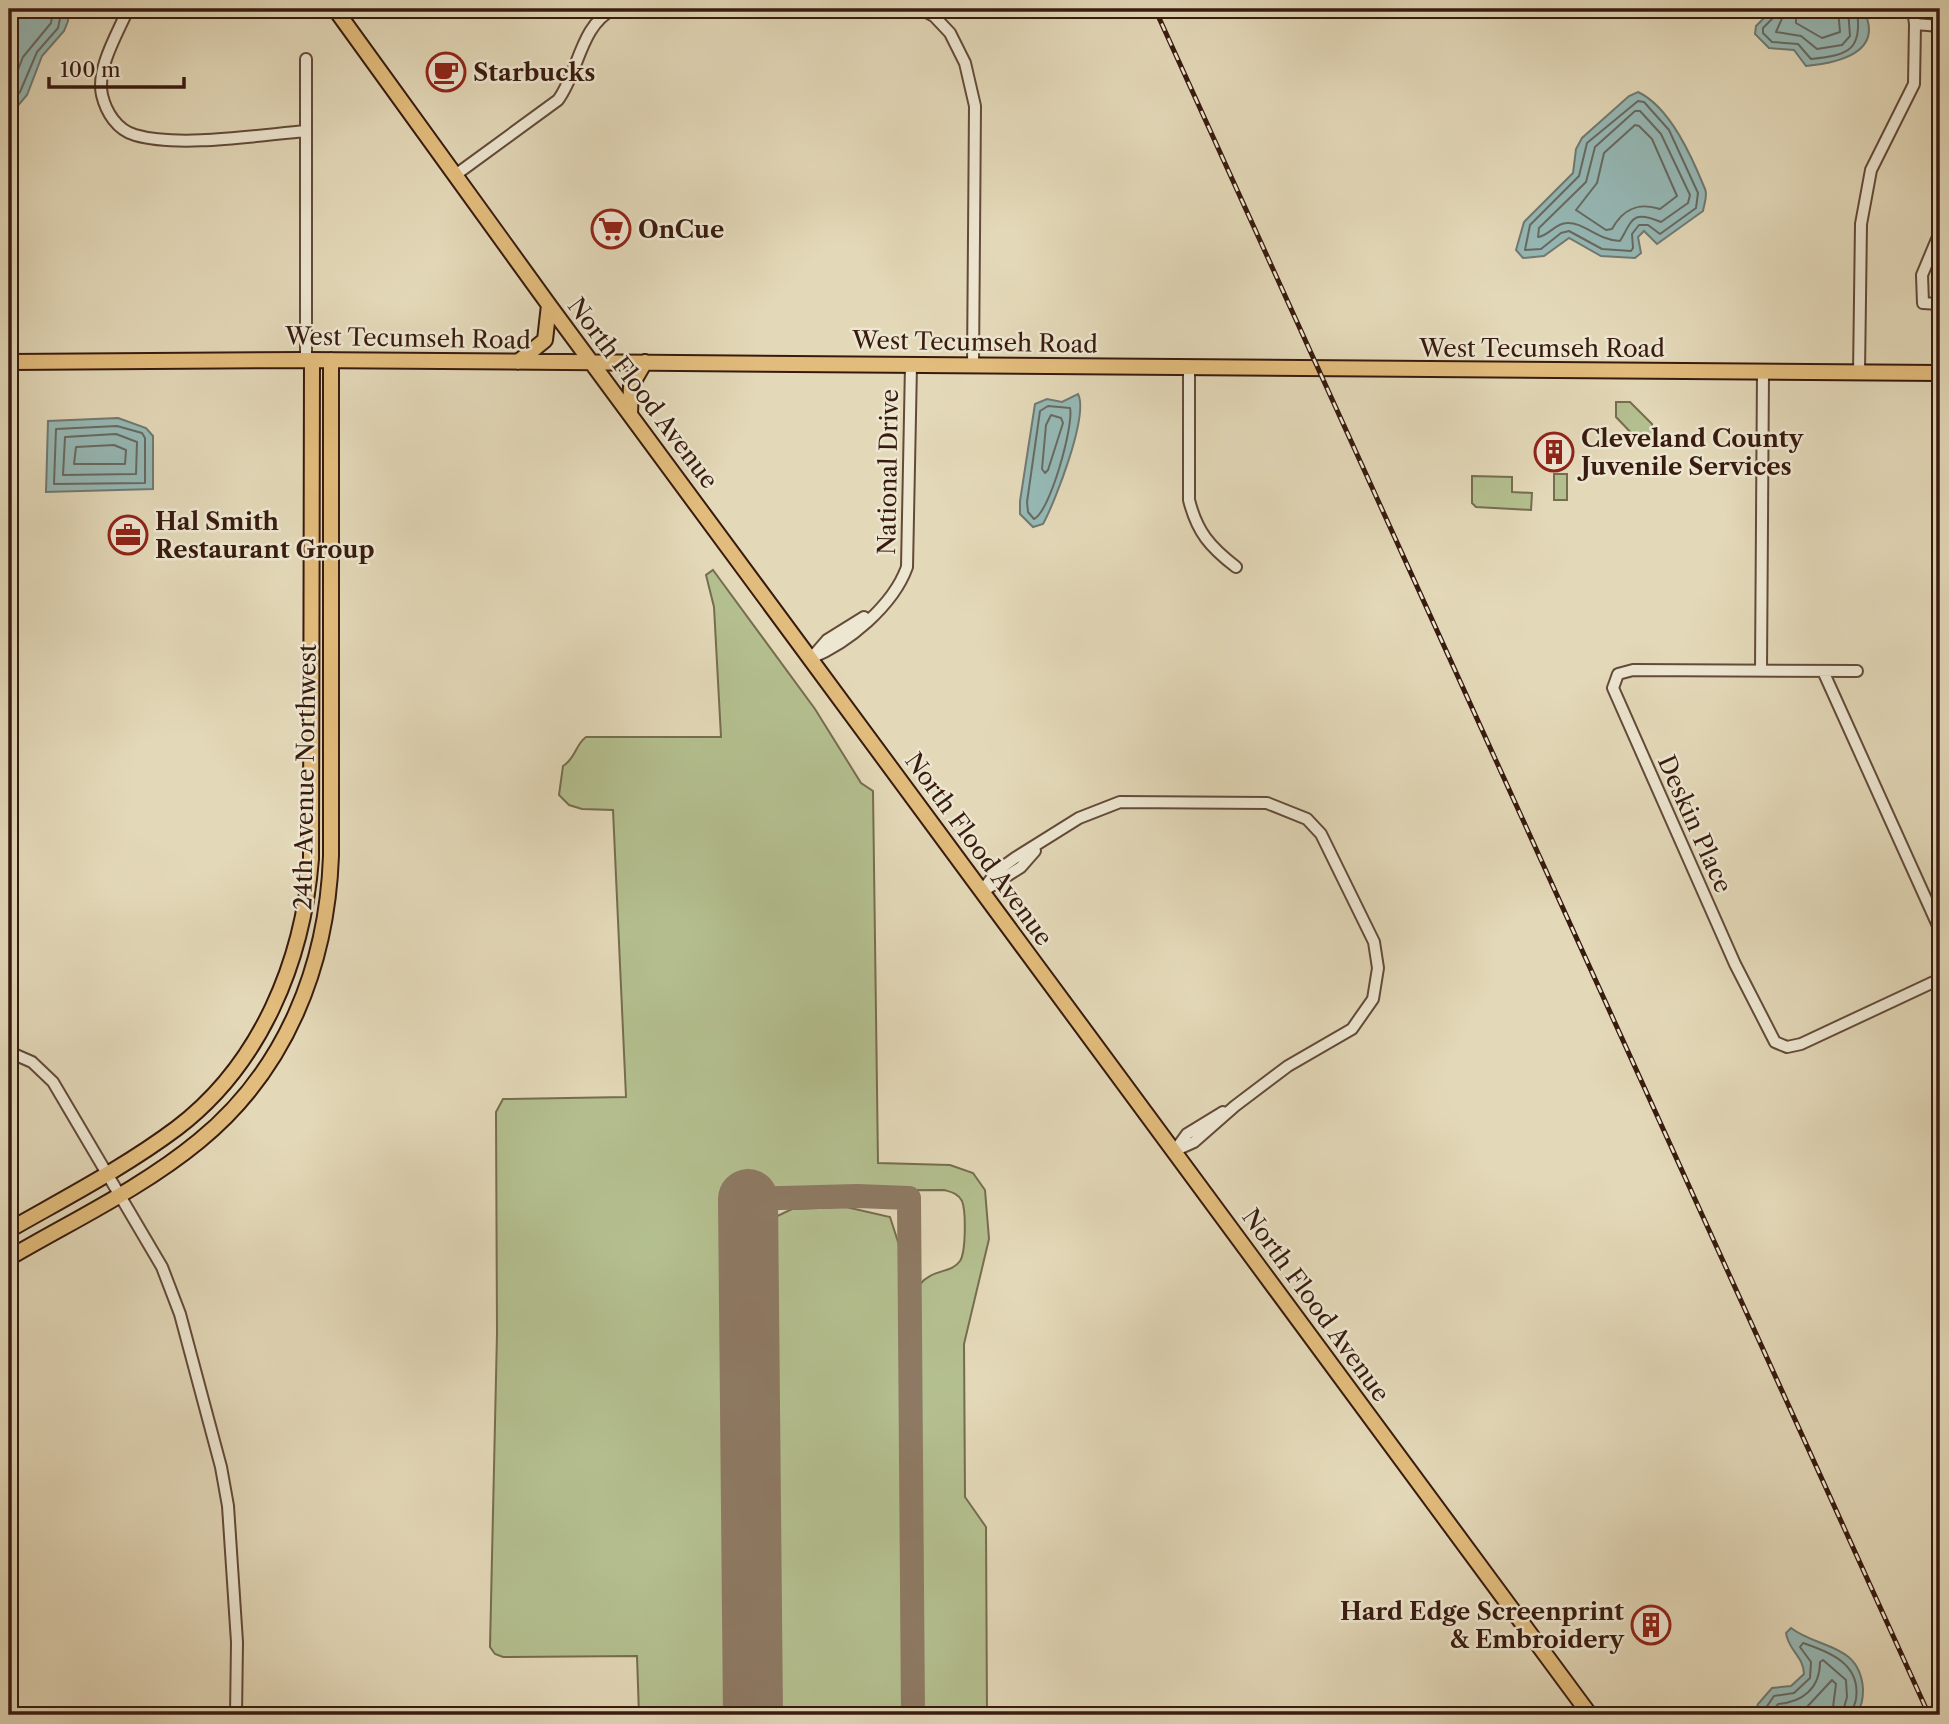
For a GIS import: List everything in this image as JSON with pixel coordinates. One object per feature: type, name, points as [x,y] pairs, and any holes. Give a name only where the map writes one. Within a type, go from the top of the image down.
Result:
[{"type":"main road","name":"North Flood Avenue","points":[[335,9],[454,176],[1590,1715]]},
{"type":"main road","points":[[519,362],[545,338],[549,304]]},
{"type":"main road","name":"24th Avenue Northwest","points":[[9,1230],[107,1174],[180,1126],[232,1073],[273,1007],[290,967],[301,929],[311,859],[309,360]]},
{"type":"main road","name":"West Tecumseh Road","points":[[9,362],[331,360],[1940,373]]},
{"type":"main road","name":"24th Avenue Northwest","points":[[9,1258],[118,1194],[200,1140],[260,1081],[295,1018],[319,950],[329,900],[331,360]]},
{"type":"main road","points":[[630,414],[631,386],[645,362]]},
{"type":"street","points":[[128,9],[104,74],[102,94],[113,122],[133,135],[171,139],[306,131]]},
{"type":"street","points":[[454,176],[558,100],[570,82],[590,30],[599,18],[614,9]]},
{"type":"street","points":[[921,9],[934,16],[950,33],[965,63],[975,106],[973,366]]},
{"type":"street","points":[[1859,373],[1861,224],[1871,170],[1914,83],[1913,9]]},
{"type":"street","points":[[1915,24],[1940,26]]},
{"type":"street","name":"24th Avenue Northwest","points":[[306,59],[309,360]]},
{"type":"street","points":[[1940,232],[1922,275],[1923,303],[1940,304]]},
{"type":"street","name":"National Drive","points":[[811,658],[832,650],[875,611],[901,582],[908,559],[911,365]]},
{"type":"street","points":[[1189,367],[1189,500],[1194,521],[1206,541],[1236,567]]},
{"type":"street","points":[[1761,670],[1763,372]]},
{"type":"street","name":"Deskin Place","points":[[1857,671],[1633,670],[1618,674],[1613,688],[1769,1034],[1783,1046],[1801,1044],[1940,979]]},
{"type":"street","points":[[1823,671],[1940,930]]},
{"type":"street","points":[[982,891],[1021,867],[1042,844],[1079,818],[1120,802],[1275,805],[1296,813],[1316,827],[1327,843],[1374,942],[1378,968],[1377,989],[1368,1010],[1345,1034],[1288,1066],[1235,1106],[1187,1134],[1174,1151]]},
{"type":"street","points":[[9,1052],[32,1062],[53,1082],[162,1267],[180,1314],[221,1467],[233,1566],[236,1715]]},
{"type":"green space","points":[[1616,402],[1630,402],[1652,424],[1653,439],[1637,439],[1616,417]]},
{"type":"green space","points":[[1554,474],[1567,474],[1567,500],[1554,500]]},
{"type":"green space","points":[[1472,476],[1512,477],[1512,492],[1532,493],[1531,510],[1476,507],[1472,503]]},
{"type":"green space","points":[[713,570],[815,709],[861,783],[873,791],[878,1163],[950,1165],[973,1173],[985,1190],[989,1239],[964,1344],[965,1497],[986,1527],[987,1715],[921,1715],[919,1285],[930,1276],[952,1268],[960,1261],[965,1231],[962,1201],[952,1192],[944,1190],[727,1191],[731,1715],[639,1715],[637,1656],[503,1657],[495,1654],[490,1647],[497,1333],[496,1112],[503,1099],[626,1097],[613,810],[582,809],[569,805],[559,795],[563,766],[586,737],[721,737],[714,607],[706,575]]},
{"type":"green space","points":[[846,1207],[890,1217],[900,1248],[903,1314],[906,1715],[772,1715],[769,1220],[792,1209]]},
{"type":"water","points":[[9,9],[68,9],[68,21],[64,31],[42,56],[27,95],[15,109],[9,110]]},
{"type":"water","points":[[1773,9],[1863,9],[1868,24],[1868,36],[1863,46],[1855,53],[1831,62],[1806,66],[1794,50],[1769,48],[1755,34],[1756,26]]},
{"type":"water","points":[[1638,92],[1660,109],[1687,148],[1706,192],[1703,211],[1657,244],[1644,231],[1638,237],[1641,253],[1635,258],[1601,256],[1569,238],[1544,256],[1523,258],[1516,250],[1524,222],[1573,173],[1576,149],[1582,138],[1629,96]]},
{"type":"water","points":[[1078,394],[1079,420],[1069,459],[1043,524],[1033,527],[1020,514],[1020,501],[1035,404],[1047,399],[1062,402]]},
{"type":"water","points":[[118,418],[146,428],[153,436],[153,489],[46,492],[48,421]]},
{"type":"water","points":[[1791,1628],[1836,1649],[1854,1663],[1863,1689],[1862,1702],[1856,1715],[1754,1715],[1758,1704],[1772,1688],[1791,1686],[1804,1674],[1801,1663],[1787,1639],[1786,1633]]},
{"type":"waterway","points":[[1940,1572],[1934,1583],[1940,1602]]},
{"type":"taxiway","points":[[748,1199],[857,1196],[909,1198],[913,1715]]},
{"type":"runway","points":[[748,1199],[753,1715]]},
{"type":"railway","points":[[1155,9],[1929,1715]]},
{"type":"place","name":"Starbucks","points":[[446,72]]},
{"type":"place","name":"OnCue","points":[[611,229]]},
{"type":"place","name":"Cleveland County Juvenile Services","points":[[1554,452]]},
{"type":"place","name":"Hal Smith Restaurant Group","points":[[128,535]]},
{"type":"place","name":"Hard Edge Screenprint & Embroidery","points":[[1651,1625]]}]
